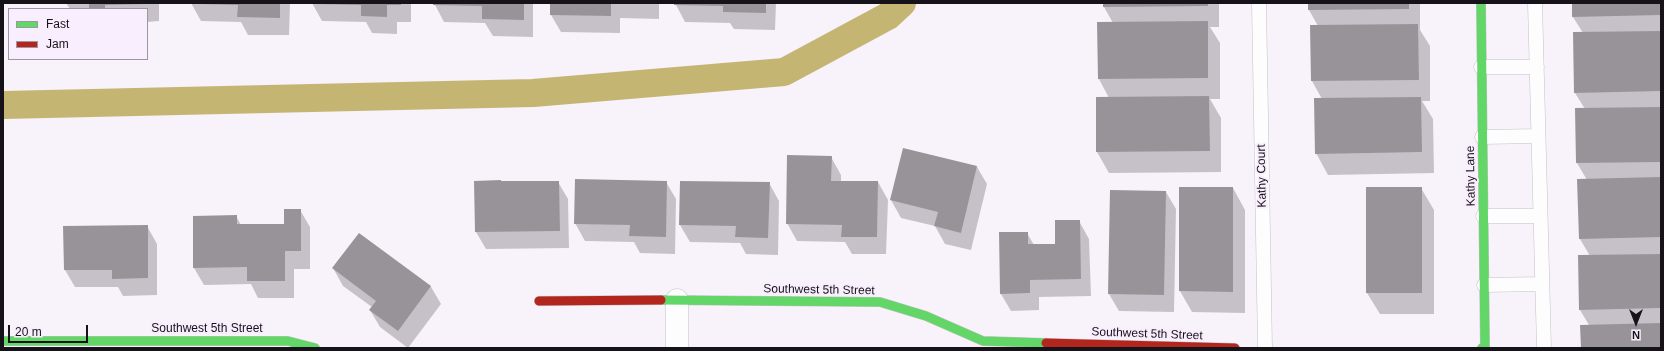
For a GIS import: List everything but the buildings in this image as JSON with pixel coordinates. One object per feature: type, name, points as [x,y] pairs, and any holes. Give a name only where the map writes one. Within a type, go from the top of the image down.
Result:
[{"type":"street","name":"Kathy Lane","points":[[1481,3],[1484,285],[1483,348]]},
{"type":"street","name":"Southwest 5th Street","points":[[539,301],[677,300],[880,302],[926,316],[983,341],[1235,348]]},
{"type":"street","points":[[677,300],[677,348]]},
{"type":"street","name":"Southwest 5th Street","points":[[3,340],[288,341],[315,348]]},
{"type":"lane","name":"Kathy Court","points":[[1259,3],[1265,348]]},
{"type":"lane","points":[[1535,3],[1544,348]]},
{"type":"lane","points":[[1482,67],[1537,67]]},
{"type":"lane","points":[[1482,137],[1538,136]]},
{"type":"lane","points":[[1483,216],[1540,216]]},
{"type":"lane","points":[[1484,285],[1542,284]]},
{"type":"waterway","points":[[3,105],[533,93],[784,72],[888,16],[902,3]]},
{"type":"traffic: fast","points":[[1481,3],[1485,348],[1482,348]]},
{"type":"traffic: fast","points":[[661,300],[880,302],[926,316],[983,341],[1046,343]]},
{"type":"traffic: fast","points":[[3,341],[288,341],[315,348]]},
{"type":"traffic: jam","points":[[539,301],[661,300]]},
{"type":"traffic: jam","points":[[1046,343],[1235,348]]}]
